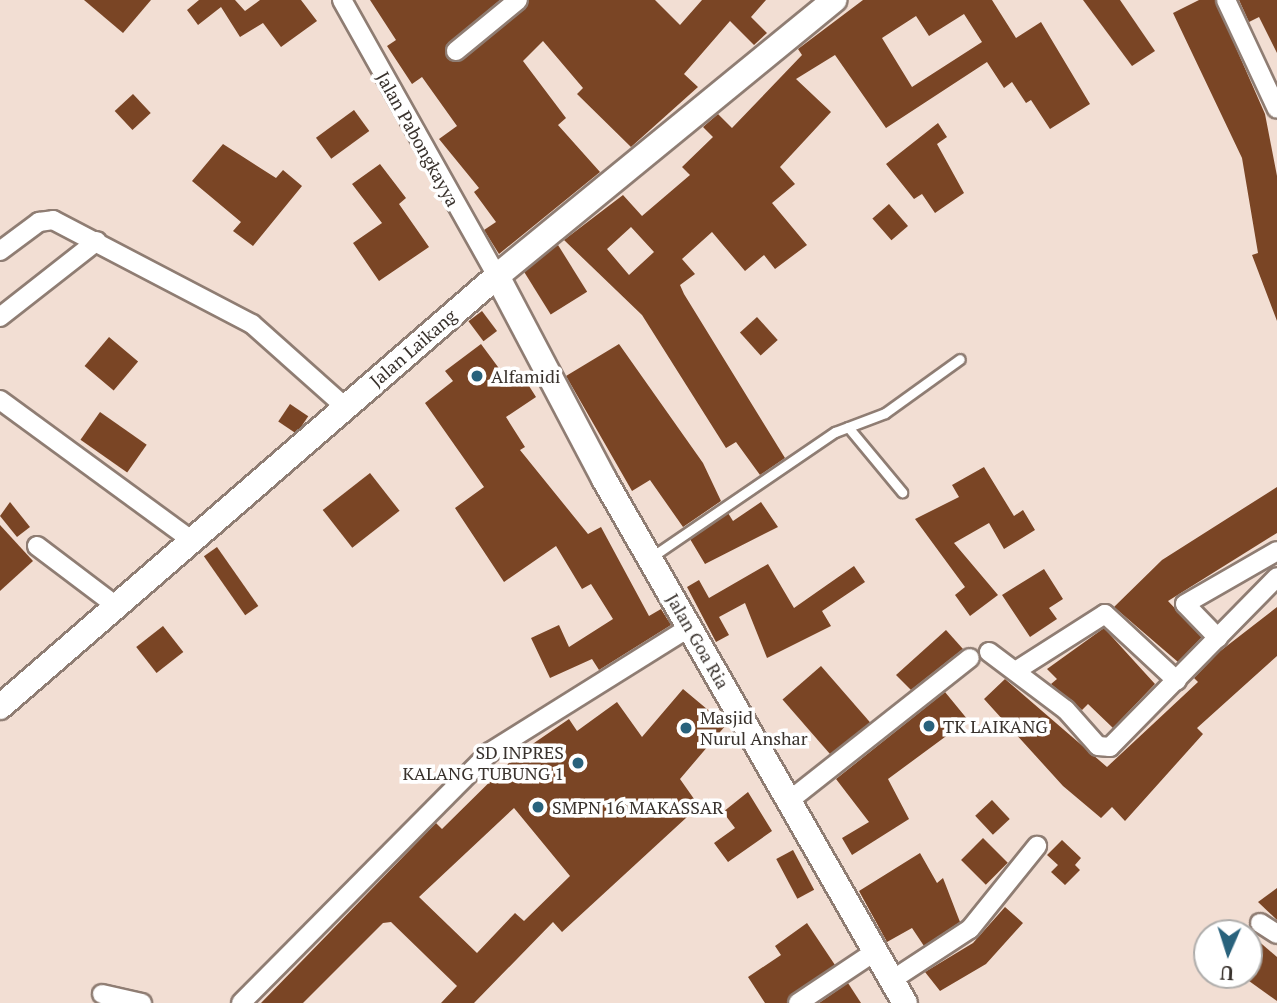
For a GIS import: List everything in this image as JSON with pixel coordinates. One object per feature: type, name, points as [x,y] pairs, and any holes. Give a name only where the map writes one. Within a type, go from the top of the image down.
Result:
[{"type":"main road","name":"Jalan Laikang","points":[[0,707],[497,276],[834,0]]},
{"type":"main road","name":"Jalan Goa Ria","points":[[497,276],[649,558],[905,1003]]},
{"type":"street","name":"Jalan Pabongkayya","points":[[342,0],[497,276]]},
{"type":"street","points":[[456,51],[518,0]]},
{"type":"street","points":[[1226,0],[1277,109]]},
{"type":"street","points":[[0,251],[47,219],[97,241],[253,324],[345,407]]},
{"type":"street","points":[[0,317],[97,241]]},
{"type":"street","points":[[0,400],[191,540]]},
{"type":"street","points":[[37,546],[115,605]]},
{"type":"street","points":[[1218,638],[1185,604],[1277,551]]},
{"type":"street","points":[[989,652],[1017,670],[1104,747],[1177,681],[1277,577]]},
{"type":"street","points":[[1017,670],[1105,614],[1177,681]]},
{"type":"street","points":[[241,1003],[499,744],[690,627]]},
{"type":"street","points":[[790,800],[970,658]]},
{"type":"street","points":[[892,980],[970,929],[1037,846]]},
{"type":"street","points":[[798,1003],[876,951]]},
{"type":"street","points":[[102,995],[142,1003]]},
{"type":"lane","points":[[649,558],[848,428],[886,413],[960,359]]},
{"type":"lane","points":[[848,428],[902,492]]},
{"type":"building","points":[[84,0],[151,0],[123,33]]},
{"type":"building","points":[[199,0],[235,0],[245,11],[260,0],[301,0],[317,21],[281,47],[263,23],[240,37],[221,7],[198,25],[187,10]]},
{"type":"building","points":[[370,0],[500,0],[446,46],[447,58],[457,62],[529,0],[655,0],[680,25],[702,0],[766,0],[751,17],[767,33],[754,45],[730,21],[684,74],[698,87],[631,147],[577,94],[583,88],[543,41],[523,61],[566,118],[558,125],[600,172],[499,254],[484,230],[496,222],[474,192],[479,188],[439,139],[457,126],[422,77],[412,84],[387,46],[396,40]]},
{"type":"building","points":[[863,0],[992,0],[1016,38],[1041,22],[1090,104],[1050,129],[1031,100],[1026,103],[1012,82],[1004,88],[987,62],[886,128],[835,55],[796,79],[831,112],[780,167],[795,184],[772,203],[807,245],[775,269],[764,255],[745,271],[712,232],[682,259],[695,274],[680,285],[684,294],[785,458],[760,475],[736,442],[726,448],[642,315],[564,240],[623,195],[642,216],[690,175],[682,167],[713,137],[703,127],[718,114],[732,128],[802,55],[798,49]],"holes":[[[964,14],[982,42],[912,87],[882,38],[916,16],[929,36]],[[631,227],[654,252],[629,275],[607,249]]]},
{"type":"building","points":[[1083,0],[1120,0],[1155,51],[1132,66]]},
{"type":"building","points":[[1199,0],[1215,0],[1265,114],[1277,176],[1277,321],[1252,255],[1258,253],[1242,158],[1173,13]]},
{"type":"building","points":[[1239,0],[1277,0],[1277,53],[1259,17],[1249,22]]},
{"type":"building","points":[[133,94],[151,113],[132,130],[115,111]]},
{"type":"building","points":[[354,110],[369,131],[331,159],[316,138]]},
{"type":"building","points":[[938,123],[947,137],[937,144],[964,193],[935,213],[922,194],[914,199],[886,164]]},
{"type":"building","points":[[223,144],[276,178],[283,170],[302,186],[253,246],[233,231],[241,222],[192,181]]},
{"type":"building","points":[[380,164],[406,198],[399,204],[429,247],[379,281],[353,243],[382,223],[352,184]]},
{"type":"building","points":[[889,204],[908,226],[891,240],[872,218]]},
{"type":"building","points":[[558,245],[587,292],[551,314],[522,268]]},
{"type":"building","points":[[482,311],[497,331],[483,341],[468,321]]},
{"type":"building","points":[[757,317],[778,340],[761,355],[740,332]]},
{"type":"building","points":[[109,337],[138,361],[114,391],[85,366]]},
{"type":"building","points":[[481,344],[512,386],[524,378],[536,397],[506,417],[525,447],[520,450],[588,534],[601,527],[649,616],[661,609],[671,625],[599,670],[592,659],[550,678],[531,638],[559,625],[569,647],[613,619],[591,584],[582,589],[556,546],[504,582],[455,508],[484,487],[425,403],[453,381],[445,371]]},
{"type":"building","points":[[619,344],[703,463],[721,501],[683,527],[650,480],[632,491],[566,376]]},
{"type":"building","points":[[290,404],[308,416],[296,434],[278,421]]},
{"type":"building","points":[[100,412],[147,445],[127,473],[80,440]]},
{"type":"building","points":[[984,467],[1014,516],[1023,510],[1035,530],[1004,549],[989,523],[954,543],[998,595],[970,616],[955,595],[965,587],[915,519],[959,497],[952,485]]},
{"type":"building","points":[[370,473],[400,511],[352,548],[323,510]]},
{"type":"building","points":[[1277,487],[1277,533],[1168,601],[1202,637],[1178,662],[1114,607],[1162,560]]},
{"type":"building","points":[[10,502],[30,527],[17,537],[0,516]]},
{"type":"building","points":[[761,502],[778,527],[705,564],[690,539],[728,513],[733,521]]},
{"type":"building","points":[[0,525],[33,561],[0,591]]},
{"type":"building","points":[[217,547],[258,606],[245,615],[204,556]]},
{"type":"building","points":[[768,564],[794,608],[854,566],[865,582],[822,611],[831,626],[767,658],[745,603],[719,617],[729,635],[716,642],[687,587],[699,580],[709,598]]},
{"type":"building","points":[[1044,569],[1063,599],[1049,608],[1057,619],[1030,637],[1002,595]]},
{"type":"building","points":[[1277,607],[1277,656],[1197,728],[1203,734],[1125,821],[1112,807],[1101,818],[1063,786],[984,699],[1005,679],[1107,767],[1198,682],[1194,678],[1219,652]]},
{"type":"building","points":[[163,626],[183,652],[157,673],[136,647]]},
{"type":"building","points":[[1104,628],[1155,684],[1113,728],[1088,704],[1082,710],[1051,684],[1057,679],[1047,669]]},
{"type":"building","name":"TK LAIKANG","points":[[946,630],[963,649],[911,690],[896,675]]},
{"type":"building","points":[[821,666],[870,723],[832,756],[783,699]]},
{"type":"building","points":[[683,689],[726,725],[680,779],[699,806],[562,932],[553,922],[474,1003],[441,1003],[457,986],[391,922],[383,923],[303,1003],[261,1003],[436,823],[442,829],[518,754],[569,719],[577,731],[617,702],[642,737]],"holes":[[[514,808],[570,876],[524,921],[515,913],[477,953],[419,897]]]},
{"type":"building","points":[[945,692],[968,720],[888,779],[909,819],[852,855],[842,838],[869,822],[836,779]]},
{"type":"building","points":[[748,792],[772,831],[728,862],[714,843],[735,828],[723,812]]},
{"type":"building","points":[[992,800],[1010,819],[993,835],[975,816]]},
{"type":"building","points":[[983,838],[1008,863],[986,885],[961,860]]},
{"type":"building","points":[[1062,840],[1081,858],[1075,865],[1080,870],[1065,885],[1051,872],[1058,865],[1047,855]]},
{"type":"building","points":[[793,850],[814,890],[797,899],[776,859]]},
{"type":"building","points":[[920,853],[937,883],[943,878],[960,922],[924,946],[912,928],[887,942],[859,891]]},
{"type":"building","points":[[1277,888],[1277,920],[1258,902]]},
{"type":"building","points":[[1005,907],[1023,923],[986,964],[940,991],[925,972],[973,943]]},
{"type":"building","points":[[807,923],[835,965],[787,1003],[765,1003],[748,977],[781,955],[775,946]]},
{"type":"building","points":[[1263,945],[1277,957],[1277,1001],[1260,989],[1263,989]]},
{"type":"building","points":[[848,983],[861,1003],[819,1003]]},
{"type":"place","name":"Alfamidi","points":[[477,376]]},
{"type":"place","name":"TK LAIKANG","points":[[929,726]]},
{"type":"place","name":"Masjid Nurul Anshar","points":[[686,728]]},
{"type":"place","name":"SD INPRES KALANG TUBUNG 1","points":[[578,763]]},
{"type":"place","name":"SMPN 16 MAKASSAR","points":[[538,807]]}]
